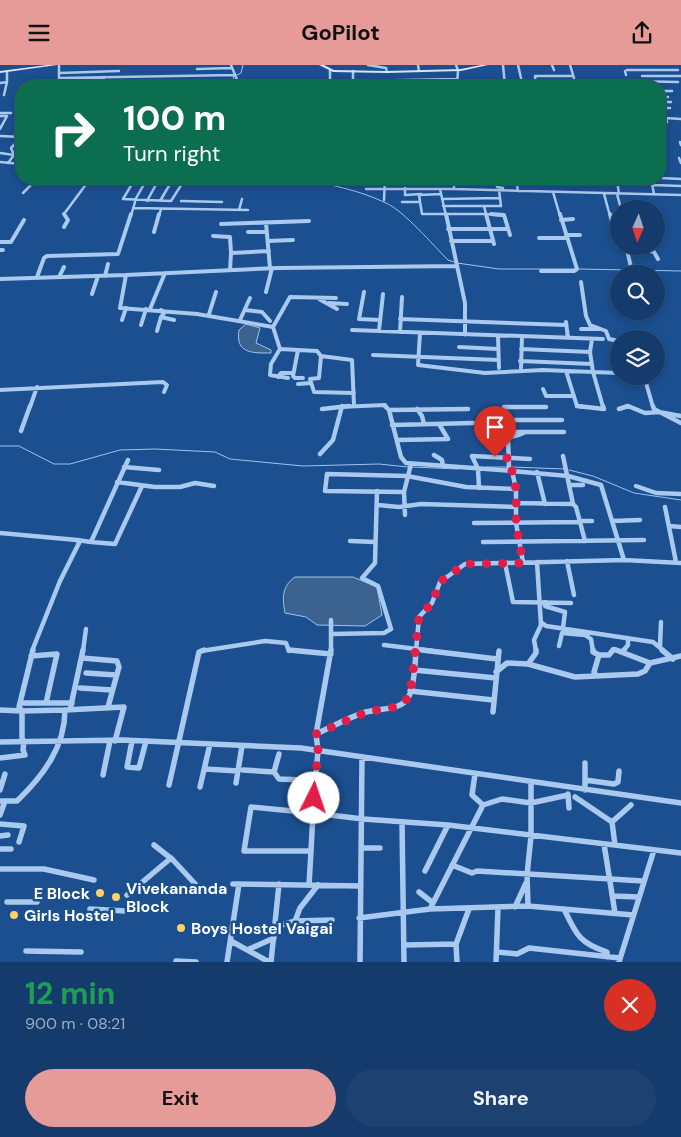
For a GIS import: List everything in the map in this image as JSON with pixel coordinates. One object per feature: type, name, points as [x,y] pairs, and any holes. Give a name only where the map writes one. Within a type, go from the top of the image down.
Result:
[{"type":"main road","points":[[0,72],[57,65]]},
{"type":"main road","points":[[321,65],[330,70],[388,72],[458,70],[486,65]]},
{"type":"street","points":[[57,65],[60,73],[59,78],[235,75]]},
{"type":"street","points":[[368,65],[386,68],[388,72]]},
{"type":"street","points":[[418,65],[419,71]]},
{"type":"street","points":[[456,65],[458,70],[457,80]]},
{"type":"street","points":[[503,65],[504,80]]},
{"type":"street","points":[[518,65],[521,78]]},
{"type":"street","points":[[552,65],[554,70]]},
{"type":"street","points":[[570,65],[576,80]]},
{"type":"street","points":[[640,65],[644,80]]},
{"type":"street","points":[[119,77],[120,67]]},
{"type":"street","points":[[197,69],[231,67],[236,80]]},
{"type":"street","points":[[330,70],[330,80]]},
{"type":"street","points":[[626,75],[626,70],[678,70]]},
{"type":"street","points":[[60,73],[119,71]]},
{"type":"street","points":[[353,71],[353,80]]},
{"type":"street","points":[[4,95],[7,72]]},
{"type":"street","points":[[165,80],[166,76]]},
{"type":"street","points":[[534,80],[535,76],[559,80]]},
{"type":"street","points":[[642,76],[681,76]]},
{"type":"street","points":[[0,83],[7,82]]},
{"type":"street","points":[[666,82],[678,82]]},
{"type":"street","points":[[666,91],[672,91]]},
{"type":"street","points":[[666,103],[670,103]]},
{"type":"street","points":[[0,115],[11,113]]},
{"type":"street","points":[[0,115],[7,116],[0,129]]},
{"type":"street","points":[[666,115],[681,119]]},
{"type":"street","points":[[0,136],[15,138]]},
{"type":"street","points":[[1,142],[6,137]]},
{"type":"street","points":[[14,155],[11,148],[15,144]]},
{"type":"street","points":[[0,153],[14,155]]},
{"type":"street","points":[[8,163],[14,155]]},
{"type":"street","points":[[679,158],[681,163]]},
{"type":"street","points":[[0,162],[15,164]]},
{"type":"street","points":[[666,178],[681,179]]},
{"type":"street","points":[[23,193],[30,185]]},
{"type":"street","points":[[64,227],[68,220],[64,214],[86,185]]},
{"type":"street","points":[[132,185],[124,199],[135,201],[173,200],[182,185]]},
{"type":"street","points":[[37,277],[44,258],[47,256],[118,254],[135,201],[144,185]]},
{"type":"street","points":[[147,201],[156,185]]},
{"type":"street","points":[[160,201],[169,185]]},
{"type":"street","points":[[443,206],[502,205],[500,198],[501,190],[504,188],[498,187],[498,185]]},
{"type":"street","points":[[517,185],[518,191]]},
{"type":"street","points":[[618,185],[619,194],[617,194],[619,200]]},
{"type":"street","points":[[654,194],[653,185],[681,187]]},
{"type":"street","points":[[384,199],[385,188]]},
{"type":"street","points":[[405,188],[405,195],[441,194]]},
{"type":"street","points":[[366,189],[405,188],[681,195]]},
{"type":"street","points":[[372,197],[373,189]]},
{"type":"street","points":[[440,189],[464,303],[465,335]]},
{"type":"street","points":[[541,271],[577,269],[553,192]]},
{"type":"street","points":[[421,194],[419,195],[422,215],[504,215],[510,235]]},
{"type":"street","points":[[604,194],[610,216]]},
{"type":"street","points":[[442,199],[500,198]]},
{"type":"street","points":[[239,210],[242,199]]},
{"type":"street","points":[[181,201],[222,200],[221,210]]},
{"type":"street","points":[[402,202],[420,201]]},
{"type":"street","points":[[451,241],[494,243],[484,206]]},
{"type":"street","points":[[133,209],[248,210]]},
{"type":"street","points":[[154,232],[161,209]]},
{"type":"street","points":[[561,220],[573,219]]},
{"type":"street","points":[[0,243],[11,241],[24,221]]},
{"type":"street","points":[[221,224],[309,221]]},
{"type":"street","points":[[266,223],[271,268],[266,292]]},
{"type":"street","points":[[448,229],[508,229]]},
{"type":"street","points":[[248,232],[267,232]]},
{"type":"street","points":[[539,238],[580,235]]},
{"type":"street","points":[[213,236],[230,237],[230,270]]},
{"type":"street","points":[[268,241],[293,240]]},
{"type":"street","points":[[231,253],[269,251]]},
{"type":"street","points":[[656,255],[658,259]]},
{"type":"street","points":[[0,279],[455,263]]},
{"type":"street","points":[[105,276],[108,264]]},
{"type":"street","points":[[58,277],[64,267]]},
{"type":"street","points":[[141,325],[165,273]]},
{"type":"street","points":[[126,275],[120,308],[160,309],[209,314],[273,327]]},
{"type":"street","points":[[92,294],[98,276]]},
{"type":"street","points":[[7,284],[8,278]]},
{"type":"street","points":[[581,282],[586,316],[590,325],[606,331],[610,339]]},
{"type":"street","points":[[209,314],[216,292]]},
{"type":"street","points":[[364,292],[359,319],[380,320]]},
{"type":"street","points":[[379,331],[383,294]]},
{"type":"street","points":[[280,349],[273,327],[290,297],[336,298]]},
{"type":"street","points":[[400,332],[402,297]]},
{"type":"street","points":[[240,320],[250,298]]},
{"type":"street","points":[[317,298],[337,309]]},
{"type":"street","points":[[328,303],[346,304]]},
{"type":"street","points":[[122,320],[126,308]]},
{"type":"street","points":[[157,331],[161,317],[165,312],[160,309]]},
{"type":"street","points":[[245,310],[262,312],[270,321]]},
{"type":"street","points":[[161,317],[174,320]]},
{"type":"street","points":[[400,319],[566,323],[568,338]]},
{"type":"street","points":[[582,329],[600,329]]},
{"type":"street","points":[[352,330],[603,339]]},
{"type":"street","points":[[420,333],[418,365],[485,373],[543,369],[610,373]]},
{"type":"street","points":[[498,336],[499,369]]},
{"type":"street","points":[[521,368],[522,337]]},
{"type":"street","points":[[566,371],[577,406],[604,409],[593,372],[590,352],[592,339]]},
{"type":"street","points":[[459,347],[498,349]]},
{"type":"street","points":[[280,349],[317,351],[321,356],[319,378],[310,379],[314,392],[354,393]]},
{"type":"street","points":[[280,349],[271,363],[270,375],[288,378]]},
{"type":"street","points":[[521,349],[590,352]]},
{"type":"street","points":[[298,350],[293,376],[303,378]]},
{"type":"street","points":[[373,355],[499,360]]},
{"type":"street","points":[[321,356],[352,360],[354,405]]},
{"type":"street","points":[[520,361],[592,364]]},
{"type":"street","points":[[278,377],[281,373],[294,373]]},
{"type":"street","points":[[0,389],[163,382],[167,385],[164,391]]},
{"type":"street","points":[[298,384],[311,383]]},
{"type":"street","points":[[647,385],[654,409],[681,423]]},
{"type":"street","points":[[21,431],[36,387]]},
{"type":"street","points":[[543,389],[546,396],[574,396]]},
{"type":"street","points":[[322,409],[354,405],[385,405],[403,462],[410,466],[443,466],[537,472],[567,471],[601,485],[624,559]]},
{"type":"street","points":[[619,409],[628,406],[646,413],[659,412],[681,416]]},
{"type":"street","points":[[320,454],[333,440],[342,407]]},
{"type":"street","points":[[523,563],[516,523],[516,489],[508,464],[508,432],[504,407],[546,407]]},
{"type":"street","points":[[417,409],[422,415],[424,424]]},
{"type":"street","points":[[388,410],[468,409]]},
{"type":"street","points":[[505,420],[562,420]]},
{"type":"street","points":[[392,425],[472,423]]},
{"type":"street","points":[[480,423],[508,441]]},
{"type":"street","points":[[397,440],[448,439],[440,424]]},
{"type":"street","points":[[508,432],[564,432]]},
{"type":"street","points":[[489,443],[508,441],[525,432]]},
{"type":"street","points":[[414,439],[415,447]]},
{"type":"street","points":[[434,455],[442,461],[443,466]]},
{"type":"street","points":[[479,488],[477,468],[472,456],[530,459]]},
{"type":"street","points":[[563,456],[573,504],[576,507],[585,541]]},
{"type":"street","points":[[91,541],[128,460]]},
{"type":"street","points":[[405,515],[404,492],[410,466]]},
{"type":"street","points":[[124,467],[159,470]]},
{"type":"street","points":[[537,472],[546,503]]},
{"type":"street","points":[[404,492],[325,491],[327,474],[407,476],[479,488],[516,489]]},
{"type":"street","points":[[117,482],[142,486],[180,487],[195,483],[214,486]]},
{"type":"street","points":[[569,485],[583,485]]},
{"type":"street","points":[[0,533],[115,544],[142,486]]},
{"type":"street","points":[[636,486],[656,493],[681,494]]},
{"type":"street","points":[[332,634],[384,633],[391,629],[378,586],[362,578],[375,563],[377,491]]},
{"type":"street","points":[[378,505],[405,506],[421,503],[573,504]]},
{"type":"street","points":[[316,734],[366,712],[400,705],[405,701],[410,691],[414,670],[419,617],[432,603],[440,582],[465,564],[624,559],[678,563],[665,507]]},
{"type":"street","points":[[612,521],[640,520]]},
{"type":"street","points":[[474,523],[592,521]]},
{"type":"street","points":[[669,526],[681,527]]},
{"type":"street","points":[[0,759],[25,755],[23,750],[20,703],[31,656],[60,581],[79,543],[77,540]]},
{"type":"street","points":[[483,542],[644,540]]},
{"type":"street","points":[[350,541],[375,543]]},
{"type":"street","points":[[567,561],[574,595]]},
{"type":"street","points":[[505,563],[513,602],[571,603]]},
{"type":"street","points":[[528,664],[536,653],[534,640],[541,622],[542,602],[537,563]]},
{"type":"street","points":[[542,602],[545,606],[565,612],[563,628]]},
{"type":"street","points":[[309,885],[318,750],[316,734],[331,654],[331,620]]},
{"type":"street","points":[[541,622],[546,626],[653,642],[673,659]]},
{"type":"street","points":[[660,646],[661,622]]},
{"type":"street","points":[[0,815],[2,801],[17,801],[35,785],[61,741],[67,710],[72,703],[86,629]]},
{"type":"street","points":[[560,646],[562,633],[585,635],[591,639],[593,652],[599,655],[609,655],[614,649],[650,663],[681,656]]},
{"type":"street","points":[[622,652],[628,645],[628,637]]},
{"type":"street","points":[[169,785],[200,652],[206,649],[265,641],[286,643],[289,651],[331,654]]},
{"type":"street","points":[[384,645],[497,659]]},
{"type":"street","points":[[493,712],[499,651]]},
{"type":"street","points":[[31,656],[57,654],[46,703]]},
{"type":"street","points":[[596,676],[594,672],[599,655]]},
{"type":"street","points":[[82,657],[117,661],[119,667],[108,707]]},
{"type":"street","points":[[496,675],[507,663],[528,664],[575,677],[638,674],[645,671],[650,663]]},
{"type":"street","points":[[414,670],[496,675]]},
{"type":"street","points":[[86,673],[116,675]]},
{"type":"street","points":[[80,688],[112,690]]},
{"type":"street","points":[[410,691],[493,699]]},
{"type":"street","points":[[20,703],[72,703]]},
{"type":"street","points":[[0,710],[67,710],[124,707],[102,775]]},
{"type":"street","points":[[132,741],[127,767],[130,768],[139,768],[146,741]]},
{"type":"street","points":[[0,742],[146,741],[318,750],[681,803]]},
{"type":"street","points":[[200,787],[210,744]]},
{"type":"street","points":[[236,783],[240,771],[242,746]]},
{"type":"street","points":[[278,754],[274,772],[279,779],[303,779]]},
{"type":"street","points":[[360,962],[359,918],[363,819],[362,757]]},
{"type":"street","points":[[585,763],[585,790]]},
{"type":"street","points":[[205,769],[274,772]]},
{"type":"street","points":[[585,780],[614,784],[618,782],[619,771]]},
{"type":"street","points":[[0,790],[6,774]]},
{"type":"street","points":[[475,774],[472,795],[483,805]]},
{"type":"street","points":[[528,906],[527,878],[531,836],[531,782]]},
{"type":"street","points":[[568,787],[571,796],[569,808]]},
{"type":"street","points":[[432,906],[483,805],[502,799],[531,803],[571,796],[612,822]]},
{"type":"street","points":[[612,822],[631,805]]},
{"type":"street","points":[[311,851],[244,851],[251,807],[363,819],[448,825],[681,853]]},
{"type":"street","points":[[402,822],[404,962]]},
{"type":"street","points":[[612,822],[615,845]]},
{"type":"street","points":[[0,824],[24,826],[19,843]]},
{"type":"street","points":[[425,871],[448,825]]},
{"type":"street","points":[[0,836],[8,835]]},
{"type":"street","points":[[604,844],[615,913]]},
{"type":"street","points":[[154,845],[171,859],[198,887],[218,890]]},
{"type":"street","points":[[362,848],[380,848]]},
{"type":"street","points":[[0,849],[11,849]]},
{"type":"street","points":[[497,952],[517,954],[529,948],[620,960],[654,850]]},
{"type":"street","points":[[127,895],[171,859]]},
{"type":"street","points":[[452,865],[472,873],[477,871],[527,878],[643,881]]},
{"type":"street","points":[[0,869],[44,869],[94,880]]},
{"type":"street","points":[[515,907],[527,878]]},
{"type":"street","points":[[227,962],[236,884],[360,886]]},
{"type":"street","points":[[230,941],[270,962],[279,884]]},
{"type":"street","points":[[295,921],[300,908],[318,885]]},
{"type":"street","points":[[419,892],[432,906]]},
{"type":"street","points":[[613,896],[638,897]]},
{"type":"street","points":[[7,902],[37,902]]},
{"type":"street","points":[[359,918],[432,906],[469,909],[528,906],[633,915]]},
{"type":"street","points":[[496,962],[498,908]]},
{"type":"street","points":[[90,909],[125,911]]},
{"type":"street","points":[[457,962],[456,944],[469,909]]},
{"type":"street","points":[[564,909],[580,941],[588,947],[607,952],[607,957]]},
{"type":"street","points":[[275,927],[295,921],[332,920]]},
{"type":"street","points":[[247,950],[274,938]]},
{"type":"street","points":[[404,945],[456,944]]},
{"type":"street","points":[[26,951],[81,952]]},
{"type":"street","points":[[176,961],[196,962]]},
{"type":"water","points":[[246,324],[260,328],[256,343],[271,350],[271,353],[252,352],[243,348],[238,338],[239,330]]},
{"type":"water","points":[[295,577],[353,577],[377,587],[382,615],[365,626],[317,625],[306,617],[285,613],[283,602],[285,588]]},
{"type":"waterway","points":[[235,80],[233,77],[241,73],[243,65]]},
{"type":"waterway","points":[[332,185],[376,198],[393,207],[410,221],[448,260],[454,262]]},
{"type":"waterway","points":[[457,263],[499,269],[575,269]]},
{"type":"waterway","points":[[579,269],[681,271]]},
{"type":"waterway","points":[[0,446],[19,446],[54,464],[70,464],[120,450],[155,449],[215,452],[230,459],[303,466],[379,464],[408,467]]},
{"type":"waterway","points":[[412,467],[458,469]]},
{"type":"waterway","points":[[486,467],[507,467]]},
{"type":"waterway","points":[[511,467],[565,469]]},
{"type":"waterway","points":[[569,470],[593,476],[634,493],[681,500]]},
{"type":"place","name":"E Block","points":[[100,893]]},
{"type":"place","name":"Vivekananda Block","points":[[116,897]]},
{"type":"place","name":"Girls Hostel","points":[[14,915]]},
{"type":"place","name":"Boys Hostel Vaigai","points":[[181,928]]},
{"type":"route","points":[[314,798],[318,750],[316,734],[366,712],[395,707],[409,697],[419,617],[432,603],[440,582],[465,564],[523,563],[516,523],[516,489],[512,471],[509,470],[508,458],[495,457]]}]
